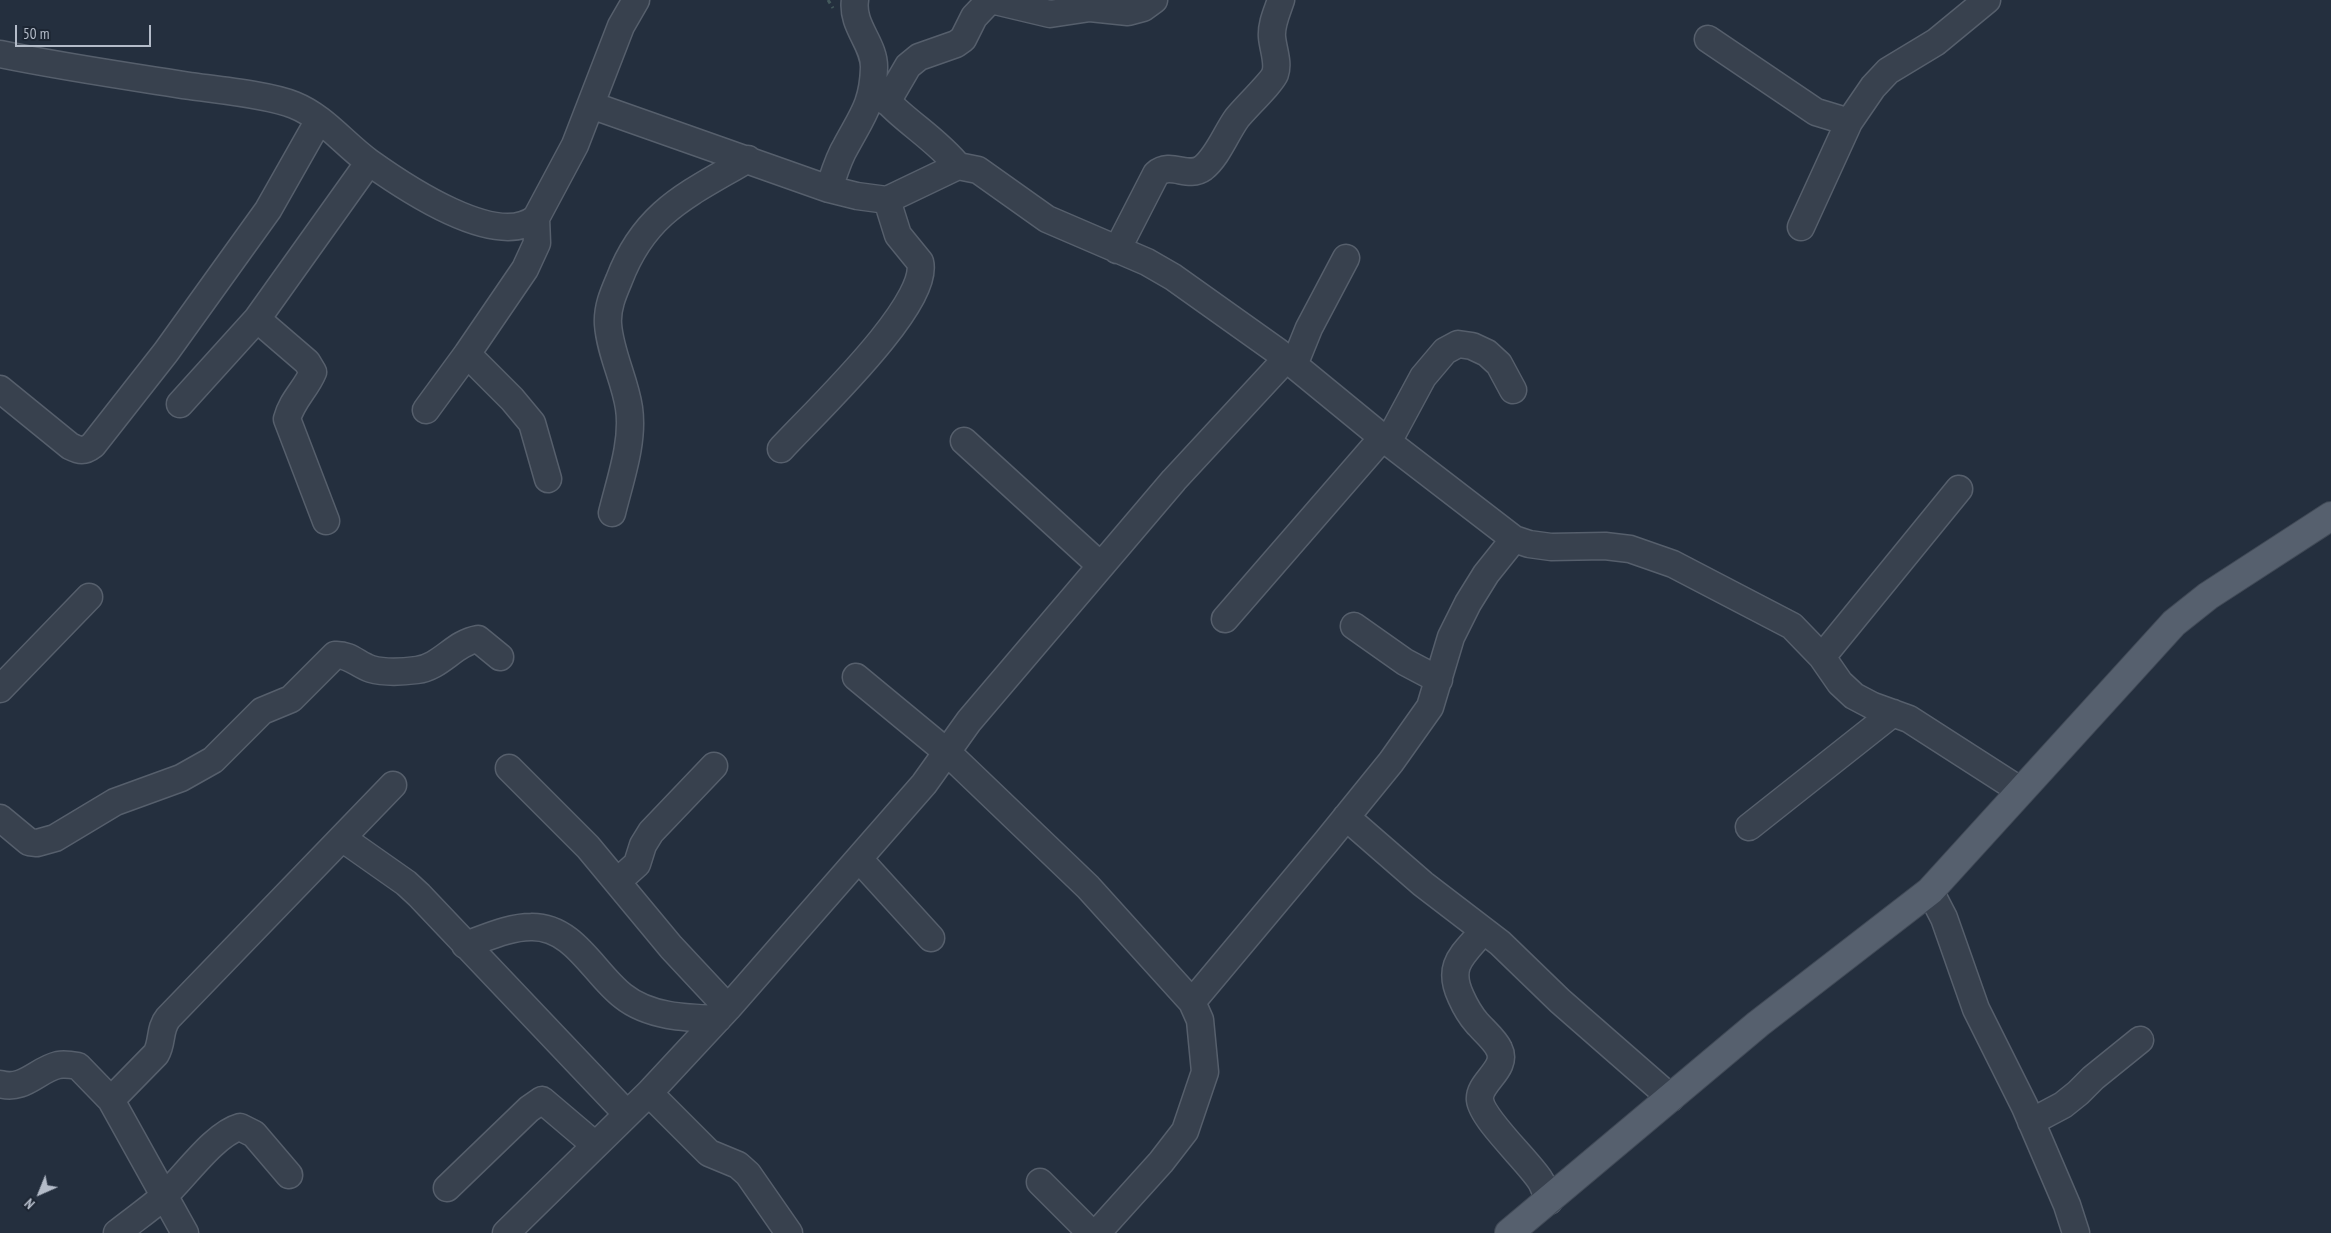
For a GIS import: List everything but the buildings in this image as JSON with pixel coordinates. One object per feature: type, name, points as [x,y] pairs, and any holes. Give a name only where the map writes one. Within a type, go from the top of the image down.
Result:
[{"type":"main road","points":[[1509,1233],[1758,1024],[1930,891],[2174,623],[2208,596],[2331,516]]},
{"type":"street","points":[[0,54],[61,67],[294,105],[319,120],[369,162],[455,214],[493,226],[513,228],[528,224],[536,218],[575,145],[621,26],[636,0]]},
{"type":"street","points":[[856,0],[855,18],[873,57],[880,93],[938,144],[958,166],[978,170],[1046,219],[1147,262],[1173,277],[1290,362],[1514,540],[1551,547],[1605,546],[1630,549],[1653,556],[1786,623],[1803,636],[1822,657],[1840,683],[1854,696],[1873,706],[1909,719],[2021,791]]},
{"type":"street","points":[[829,189],[840,158],[862,122],[870,101],[919,57],[956,44],[963,39],[974,17],[990,0],[1050,14],[1090,8],[1128,12],[1143,8],[1154,0]]},
{"type":"street","points":[[1118,250],[1156,174],[1168,168],[1192,172],[1200,170],[1208,164],[1237,118],[1272,79],[1276,64],[1272,35],[1274,18],[1282,0]]},
{"type":"street","points":[[1801,227],[1849,122],[1873,87],[1888,71],[1936,42],[1987,0]]},
{"type":"street","points":[[1708,39],[1772,80],[1793,98],[1816,112],[1849,122]]},
{"type":"street","points":[[591,105],[829,189],[857,196],[887,200],[958,166]]},
{"type":"street","points":[[0,389],[70,446],[80,451],[86,450],[93,445],[166,352],[268,210],[319,120]]},
{"type":"street","points":[[612,513],[628,446],[629,409],[614,356],[608,324],[609,305],[615,289],[648,227],[666,209],[685,194],[748,159]]},
{"type":"street","points":[[180,404],[257,318],[369,162]]},
{"type":"street","points":[[781,450],[865,361],[909,302],[919,282],[922,268],[920,262],[898,235],[887,200]]},
{"type":"street","points":[[426,410],[525,269],[537,243],[536,218]]},
{"type":"street","points":[[506,1233],[649,1093],[723,1013],[924,784],[969,721],[1174,480],[1290,362],[1346,258]]},
{"type":"street","points":[[257,318],[307,362],[313,372],[308,384],[291,404],[287,419],[326,521]]},
{"type":"street","points":[[1225,619],[1386,439],[1423,377],[1445,351],[1458,344],[1472,346],[1487,353],[1499,364],[1513,390]]},
{"type":"street","points":[[467,354],[512,399],[532,423],[548,479]]},
{"type":"street","points":[[964,441],[1101,566]]},
{"type":"street","points":[[1822,657],[1959,489]]},
{"type":"street","points":[[1192,1002],[1346,817],[1430,707],[1451,637],[1468,603],[1486,574],[1514,540]]},
{"type":"street","points":[[0,689],[89,597]]},
{"type":"street","points":[[1354,626],[1405,662],[1439,680]]},
{"type":"street","points":[[0,818],[17,834],[29,842],[37,843],[55,838],[115,802],[181,778],[213,760],[262,711],[291,699],[335,655],[342,655],[369,668],[387,672],[416,670],[438,663],[470,640],[478,639],[500,658]]},
{"type":"street","points":[[856,677],[948,752],[1088,887],[1192,1002],[1200,1020],[1205,1072],[1185,1131],[1097,1233]]},
{"type":"street","points":[[1749,827],[1893,713]]},
{"type":"street","points":[[618,881],[636,864],[643,844],[651,832],[714,766]]},
{"type":"street","points":[[509,768],[588,847],[618,881],[723,1013]]},
{"type":"street","points":[[111,1100],[156,1054],[159,1048],[161,1030],[168,1018],[393,785]]},
{"type":"street","points":[[1346,817],[1423,884],[1500,943],[1560,1001],[1671,1098]]},
{"type":"street","points":[[342,838],[406,882],[465,945],[529,1008],[627,1114]]},
{"type":"street","points":[[858,859],[931,938]]},
{"type":"street","points":[[1930,891],[1944,918],[1976,1009],[2032,1122],[2067,1205],[2076,1233]]},
{"type":"street","points":[[465,945],[516,928],[545,928],[559,933],[623,996],[641,1007],[669,1015],[723,1013]]},
{"type":"street","points":[[1483,931],[1459,960],[1454,971],[1454,983],[1474,1019],[1500,1049],[1500,1060],[1496,1071],[1481,1090],[1480,1102],[1487,1115],[1540,1180],[1549,1201]]},
{"type":"street","points":[[2032,1122],[2062,1105],[2078,1093],[2092,1078],[2140,1040]]},
{"type":"street","points":[[0,1084],[9,1087],[22,1084],[59,1065],[78,1066],[111,1100],[185,1233]]},
{"type":"street","points":[[649,1093],[709,1153],[738,1166],[748,1174],[788,1233]]},
{"type":"street","points":[[448,1188],[529,1109],[542,1100],[594,1145]]},
{"type":"street","points":[[116,1233],[163,1196],[198,1159],[232,1129],[240,1127],[254,1134],[289,1175]]},
{"type":"street","points":[[1040,1182],[1091,1233]]}]
